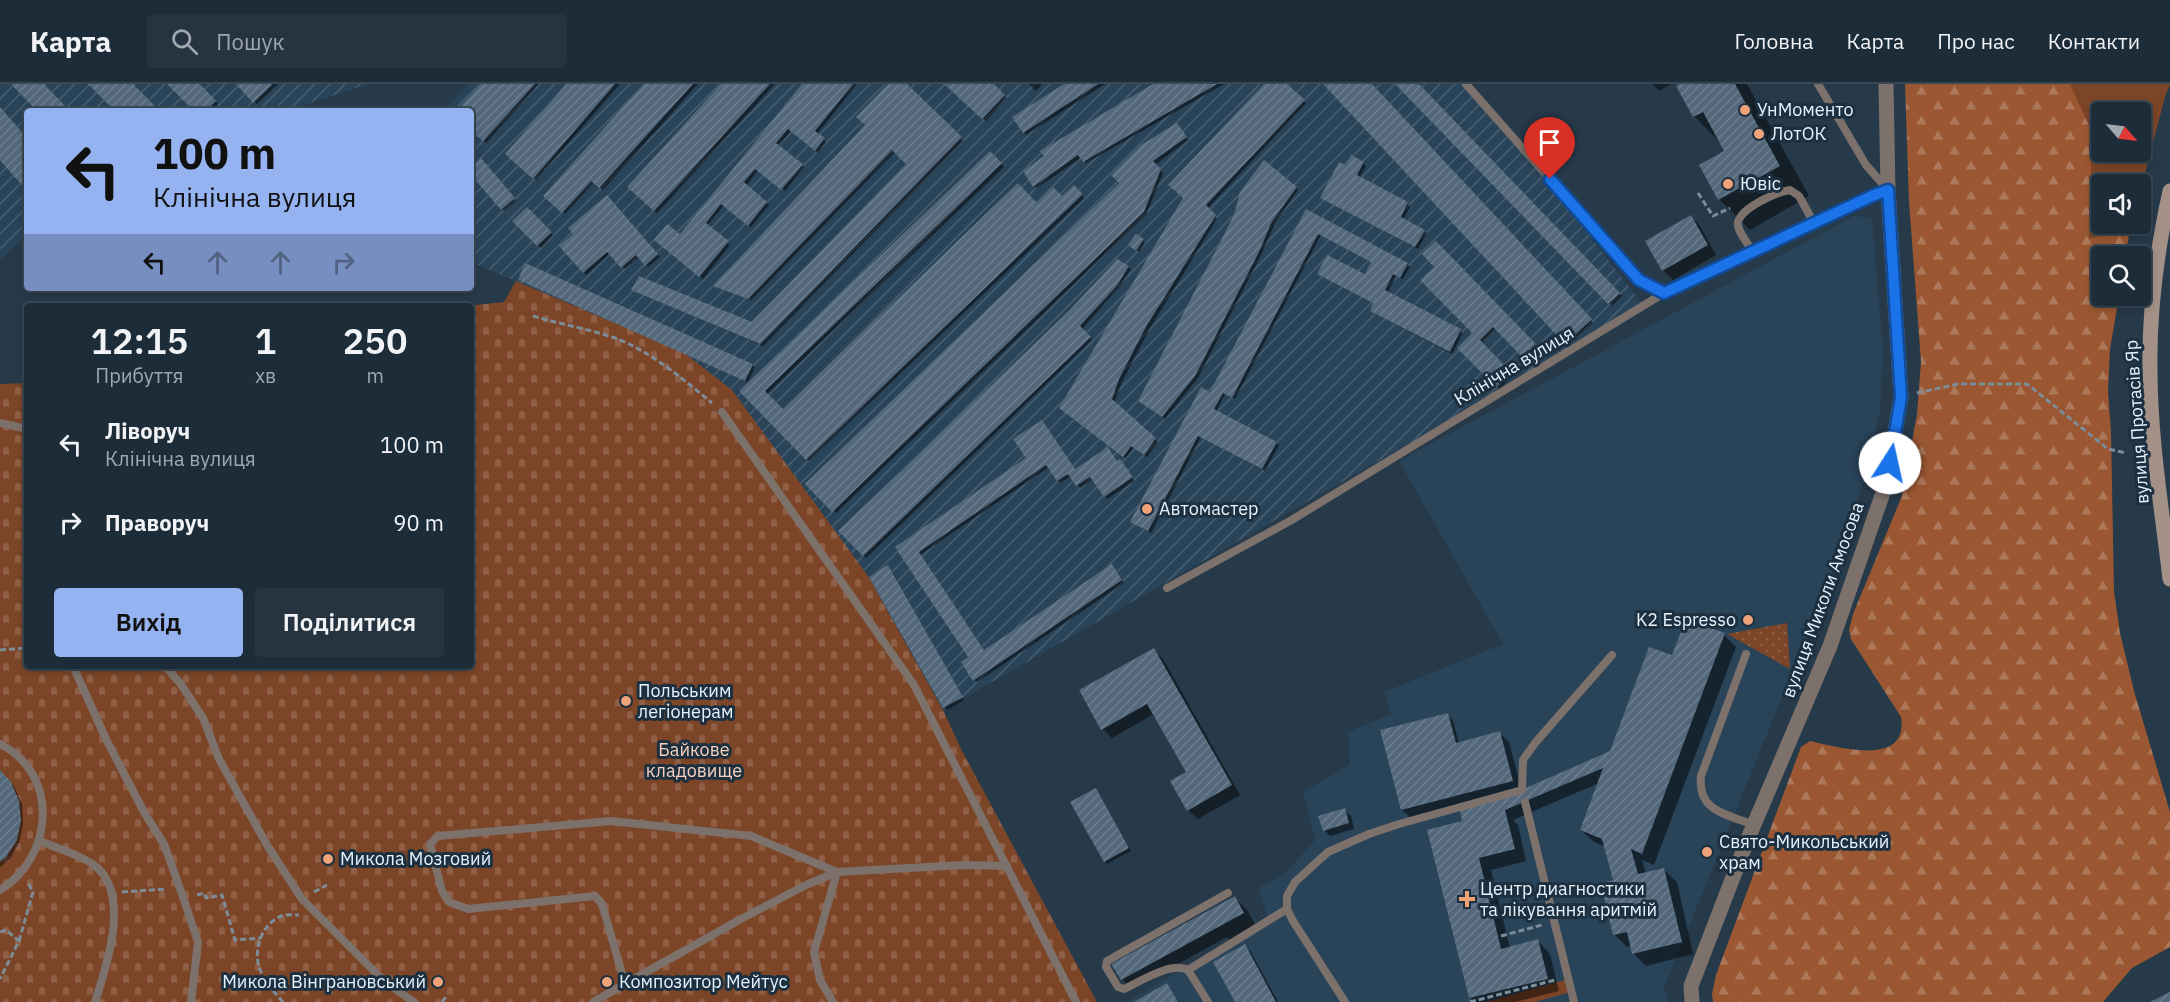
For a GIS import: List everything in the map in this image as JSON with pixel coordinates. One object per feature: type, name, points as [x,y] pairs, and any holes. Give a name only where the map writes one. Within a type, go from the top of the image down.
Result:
[{"type":"main road","name":"вулиця Протасів Яр","points":[[2170,192],[2156,266],[2151,320],[2150,370],[2155,445],[2170,579]]},
{"type":"street","name":"вулиця Миколи Амосова","points":[[1692,1002],[1691,986],[1754,825],[1830,646],[1886,484],[1901,397],[1888,190],[1886,84]]},
{"type":"lane","points":[[1466,84],[1639,280],[1664,293]]},
{"type":"lane","points":[[1818,84],[1866,165],[1888,190]]},
{"type":"lane","points":[[1753,252],[1738,221],[1746,210],[1778,192],[1790,190],[1799,196],[1814,223]]},
{"type":"lane","name":"Клінічна вулиця","points":[[1167,588],[1290,521],[1664,293],[1888,190]]},
{"type":"lane","points":[[722,412],[914,685],[1076,1002]]},
{"type":"lane","points":[[0,423],[24,428]]},
{"type":"lane","points":[[1746,654],[1701,776],[1700,789],[1703,800],[1711,808],[1754,825]]},
{"type":"lane","points":[[1345,1002],[1287,909],[1287,896],[1295,882],[1328,852],[1399,824],[1522,790],[1523,760],[1612,655]]},
{"type":"lane","points":[[74,669],[106,739],[164,844],[183,897],[198,942],[191,1002]]},
{"type":"lane","points":[[168,669],[204,718],[219,759],[267,845],[302,899],[384,982],[414,1002]]},
{"type":"lane","points":[[0,744],[8,748],[27,766],[39,789],[44,815],[40,841],[32,858],[22,873],[0,890]]},
{"type":"lane","points":[[1524,802],[1574,1002]]},
{"type":"lane","points":[[625,984],[602,904],[595,896],[468,909],[449,902],[442,891],[430,844],[438,836],[611,821],[751,836],[837,872]]},
{"type":"lane","points":[[40,841],[92,863],[107,878],[115,928],[95,1002]]},
{"type":"lane","points":[[593,1002],[749,915],[806,885],[837,872],[964,865],[1007,866]]},
{"type":"lane","points":[[833,1002],[820,980],[814,952],[837,872]]},
{"type":"lane","points":[[1208,1002],[1188,970],[1181,966],[1170,968],[1125,989],[1118,987],[1106,967],[1107,961],[1228,893]]},
{"type":"lane","points":[[1188,970],[1287,909]]},
{"type":"path","points":[[1698,193],[1713,216],[1728,208],[1746,210]]},
{"type":"path","points":[[533,316],[616,339],[684,380],[722,412]]},
{"type":"path","points":[[1901,397],[1958,384],[2027,384],[2108,449],[2126,453]]},
{"type":"path","points":[[0,650],[24,648]]},
{"type":"path","points":[[0,979],[19,941],[33,892],[22,873]]},
{"type":"path","points":[[130,891],[153,889]]},
{"type":"path","points":[[196,895],[204,893],[206,898],[222,895],[235,940],[261,938]]},
{"type":"path","points":[[283,1002],[269,986],[260,970],[256,951],[263,931],[280,916],[304,914],[326,924]]},
{"type":"path","points":[[1502,936],[1545,924]]},
{"type":"path","points":[[0,932],[6,930],[19,941]]},
{"type":"path","points":[[1470,1002],[1568,976]]},
{"type":"path","points":[[442,1002],[446,997]]},
{"type":"shaded area","points":[[0,84],[368,84],[295,108],[24,108],[24,238],[0,260]]},
{"type":"shaded area","points":[[468,84],[1470,84],[1646,308],[943,710],[868,576],[683,352],[474,263],[474,108],[447,108]]},
{"type":"shaded area","points":[[1854,216],[1872,218],[1883,351],[1880,410],[1869,468],[1825,591],[1664,988],[1668,1002],[1127,1002],[1268,918],[1258,888],[1284,874],[1315,840],[1303,792],[1350,764],[1348,732],[1391,714],[1384,692],[1503,644],[1399,461]]},
{"type":"green space","points":[[1905,84],[2070,84],[2091,130],[2089,238],[2110,234],[2129,234],[2127,246],[2091,246],[2091,306],[2117,306],[2110,349],[2108,392],[2111,431],[2114,592],[2120,633],[2134,691],[2170,812],[2170,947],[2132,968],[2103,1002],[1713,1002],[1712,994],[1716,975],[1801,747],[1810,741],[1853,749],[1883,749],[1894,743],[1900,733],[1901,717],[1851,639],[1849,630],[1853,614],[1902,496],[1917,414],[1921,362],[1909,202]]},
{"type":"green space","points":[[2070,84],[2170,84],[2151,150],[2151,102],[2091,102],[2091,162],[2148,162],[2145,174],[2091,174],[2091,234],[2110,234],[2089,238]]},
{"type":"green space","name":"Байкове кладовище","points":[[516,281],[683,352],[732,390],[868,576],[943,710],[962,751],[1097,1002],[0,1002],[0,384],[24,383],[24,669],[474,669],[474,305],[504,302]]},
{"type":"green space","points":[[1787,623],[1790,669],[1727,634]]},
{"type":"green space","points":[[1568,979],[1571,992],[1535,1002],[1486,1002]]},
{"type":"building","points":[[11,84],[44,84],[67,108],[34,108]]},
{"type":"building","points":[[88,84],[133,84],[157,108],[112,108]]},
{"type":"building","points":[[167,84],[200,84],[216,101],[209,108],[191,108]]},
{"type":"building","points":[[236,84],[273,84],[253,103]]},
{"type":"building","points":[[481,84],[535,84],[483,141],[474,134],[474,108],[459,108]]},
{"type":"building","points":[[566,84],[615,84],[533,179],[505,154]]},
{"type":"building","points":[[644,84],[693,84],[599,188],[591,181],[562,213],[543,196]]},
{"type":"building","points":[[721,84],[770,84],[654,211],[627,187]]},
{"type":"building","points":[[802,84],[853,84],[815,131],[825,138],[815,151],[788,129],[776,143],[803,164],[781,190],[755,169],[744,182],[767,202],[748,226],[721,204],[706,223],[729,241],[699,277],[654,240],[667,224],[680,234]]},
{"type":"building","points":[[888,84],[907,84],[962,137],[760,344],[631,290],[639,276],[752,322],[906,164],[892,150],[748,299],[713,286],[865,125],[856,117]]},
{"type":"building","points":[[944,84],[994,84],[1005,95],[982,119]]},
{"type":"building","points":[[1064,84],[1098,84],[1023,133],[1012,117]]},
{"type":"building","points":[[1153,84],[1217,84],[1083,162],[1078,155],[1033,187],[1023,171],[1044,156],[1040,151]]},
{"type":"building","points":[[1264,84],[1287,84],[1305,100],[1206,205],[1216,215],[1147,325],[1119,379],[1112,399],[1156,438],[1144,455],[1131,446],[1123,457],[1059,408],[1183,198],[1168,185]]},
{"type":"building","points":[[1323,84],[1372,84],[1592,319],[1565,344]]},
{"type":"building","points":[[1395,84],[1419,84],[1620,293],[1608,304]]},
{"type":"building","points":[[1679,84],[1735,84],[1780,166],[1718,200],[1699,165],[1724,151],[1703,112],[1693,117],[1676,86]]},
{"type":"building","points":[[0,107],[24,135],[24,188],[0,160]]},
{"type":"building","points":[[1177,123],[1187,137],[1153,161],[1161,169],[1144,212],[832,512],[805,484],[1119,183],[1111,175],[1141,145]]},
{"type":"building","points":[[990,151],[1002,163],[765,391],[783,409],[1018,183],[1037,203],[1053,187],[1062,196],[1074,185],[1083,194],[806,460],[739,391]]},
{"type":"building","points":[[1351,155],[1364,162],[1357,175],[1408,202],[1401,217],[1425,230],[1415,247],[1320,198],[1339,162],[1346,165]]},
{"type":"building","points":[[481,158],[515,198],[501,210],[474,178],[474,164]]},
{"type":"building","points":[[1264,160],[1297,187],[1272,221],[1259,252],[1195,376],[1162,417],[1138,401],[1234,215],[1240,192]]},
{"type":"building","points":[[607,195],[658,254],[645,266],[636,255],[621,268],[607,252],[583,273],[559,246],[573,234],[568,228]]},
{"type":"building","points":[[527,207],[552,232],[537,246],[512,221]]},
{"type":"building","points":[[1306,209],[1408,263],[1400,278],[1393,274],[1385,290],[1461,329],[1450,352],[1370,311],[1373,303],[1317,274],[1327,255],[1365,274],[1371,262],[1318,234],[1232,398],[1223,393],[1214,409],[1277,442],[1262,469],[1198,436],[1148,531],[1130,522],[1201,387],[1210,392]]},
{"type":"building","points":[[1691,215],[1708,245],[1662,271],[1645,241]]},
{"type":"building","points":[[1136,234],[1144,239],[1136,251],[1128,245]]},
{"type":"building","points":[[1436,241],[1536,344],[1522,357],[1493,327],[1480,340],[1511,372],[1496,387],[1457,348],[1472,333],[1420,280],[1434,267],[1422,254]]},
{"type":"building","points":[[1117,259],[1129,266],[1118,284],[1080,326],[1091,337],[863,556],[838,531],[1070,310]]},
{"type":"building","points":[[525,263],[753,364],[745,381],[518,280]]},
{"type":"building","points":[[1042,420],[1075,469],[1108,447],[1117,461],[1120,459],[1133,477],[1104,497],[1090,477],[1076,486],[1068,474],[1057,481],[1046,465],[919,552],[984,650],[1112,564],[1122,580],[973,681],[961,662],[968,657],[895,547],[1026,458],[1013,439]]},
{"type":"building","points":[[888,565],[963,697],[943,708],[869,577]]},
{"type":"building","points":[[1686,619],[1725,633],[1642,854],[1631,849],[1638,874],[1664,868],[1682,942],[1632,954],[1627,932],[1613,935],[1601,883],[1613,880],[1602,839],[1580,830],[1603,768],[1505,810],[1515,849],[1479,858],[1501,949],[1538,939],[1548,979],[1469,998],[1427,830],[1462,821],[1460,810],[1501,799],[1610,751],[1649,647],[1672,655]]},
{"type":"building","points":[[1154,648],[1232,785],[1187,811],[1170,781],[1186,772],[1147,704],[1101,730],[1079,690]]},
{"type":"building","points":[[1448,713],[1456,743],[1500,731],[1513,781],[1401,810],[1380,730]]},
{"type":"building","points":[[0,770],[11,782],[19,801],[21,820],[17,840],[0,862]]},
{"type":"building","points":[[1096,788],[1129,848],[1104,862],[1070,802]]},
{"type":"building","points":[[1345,808],[1349,823],[1323,831],[1318,816]]},
{"type":"building","points":[[1235,896],[1244,913],[1121,980],[1111,964]]},
{"type":"building","points":[[1245,944],[1276,1002],[1235,1002],[1213,962]]},
{"type":"building","points":[[1167,983],[1178,1002],[1134,1002]]},
{"type":"building","points":[[2170,992],[2170,1002],[2150,1002]]},
{"type":"place","name":"УнМоменто","points":[[1745,110]]},
{"type":"place","name":"ЛотОК","points":[[1759,134]]},
{"type":"place","name":"Ювіс","points":[[1728,184]]},
{"type":"place","name":"Автомастер","points":[[1147,509]]},
{"type":"place","name":"K2 Espresso","points":[[1748,620]]},
{"type":"place","name":"Польським легіонерам","points":[[626,701]]},
{"type":"place","name":"Свято-Микольський храм","points":[[1707,852]]},
{"type":"place","name":"Микола Мозговий","points":[[328,859]]},
{"type":"place","name":"Центр диагностики та лікування аритмій","points":[[1467,899]]},
{"type":"place","name":"Микола Вінграновський","points":[[438,982]]},
{"type":"place","name":"Композитор Мейтус","points":[[607,982]]},
{"type":"route","points":[[1550,179],[1639,280],[1664,293],[1888,190],[1901,397],[1890,463]]}]
